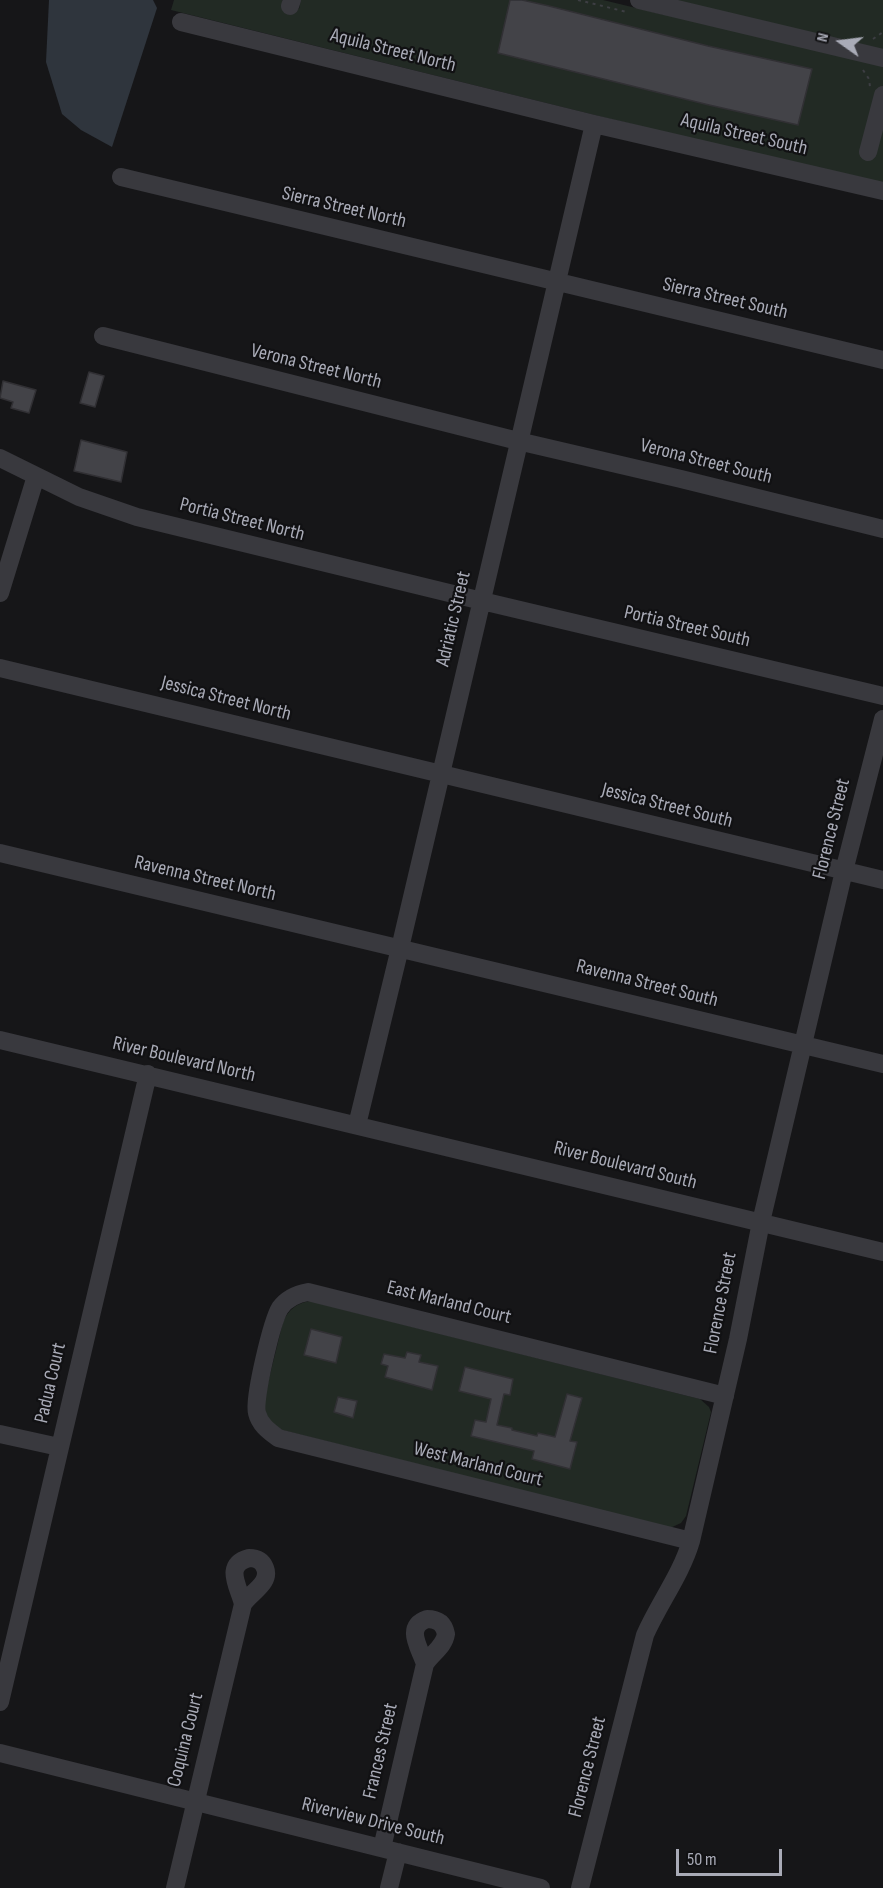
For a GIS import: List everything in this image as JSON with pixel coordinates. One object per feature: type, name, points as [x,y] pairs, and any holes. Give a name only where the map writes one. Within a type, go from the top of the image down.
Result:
[{"type":"street","points":[[639,0],[659,2],[883,58]]},
{"type":"street","name":"Aquila Street North","points":[[182,21],[594,124]]},
{"type":"street","points":[[868,152],[883,95]]},
{"type":"street","name":"Aquila Street South","points":[[594,124],[883,191]]},
{"type":"street","name":"Adriatic Street","points":[[357,1125],[594,124]]},
{"type":"street","name":"Sierra Street North","points":[[121,177],[557,282]]},
{"type":"street","name":"Sierra Street South","points":[[557,282],[883,360]]},
{"type":"street","name":"Verona Street North","points":[[103,336],[519,441]]},
{"type":"street","name":"Verona Street South","points":[[519,441],[681,478],[883,529]]},
{"type":"street","name":"Portia Street North","points":[[0,458],[79,497],[137,517],[482,602]]},
{"type":"street","points":[[0,593],[36,476]]},
{"type":"street","name":"Portia Street South","points":[[482,602],[883,696]]},
{"type":"street","name":"Jessica Street North","points":[[0,668],[441,774]]},
{"type":"street","name":"Florence Street","points":[[580,1888],[645,1635],[684,1560],[691,1541],[802,1045],[883,719]]},
{"type":"street","name":"Jessica Street South","points":[[441,774],[883,880]]},
{"type":"street","name":"Ravenna Street North","points":[[0,853],[400,948]]},
{"type":"street","name":"Ravenna Street South","points":[[400,948],[883,1064]]},
{"type":"street","name":"River Boulevard North","points":[[0,1040],[357,1125]]},
{"type":"street","name":"Padua Court","points":[[0,1702],[5,1663],[59,1447],[147,1074]]},
{"type":"street","name":"River Boulevard South","points":[[357,1125],[883,1252]]},
{"type":"street","name":"East Marland Court","points":[[260,1422],[256,1401],[276,1318],[279,1310],[292,1297],[308,1292],[725,1396]]},
{"type":"street","name":"West Marland Court","points":[[260,1422],[271,1433],[287,1440],[691,1541]]},
{"type":"street","points":[[0,1434],[59,1447]]},
{"type":"street","name":"Coquina Court","points":[[176,1888],[243,1604]]},
{"type":"street","name":"Frances Street","points":[[389,1888],[390,1850],[425,1664]]},
{"type":"street","name":"Riverview Drive South","points":[[0,1753],[541,1888]]},
{"type":"path","points":[[868,40],[883,32]]},
{"type":"shaded area","points":[[49,0],[153,0],[157,8],[112,147],[81,130],[62,114],[46,62]]},
{"type":"shaded area","points":[[174,0],[282,0],[282,4],[299,9],[301,0],[603,0],[665,15],[669,0],[883,0],[883,184],[171,10]]},
{"type":"shaded area","points":[[310,1301],[700,1399],[711,1412],[686,1516],[681,1523],[670,1528],[278,1429],[267,1418],[263,1403],[283,1322],[294,1308]]},
{"type":"building","points":[[510,0],[522,0],[549,6],[708,46],[812,69],[798,125],[498,53]]},
{"type":"building","points":[[89,372],[104,376],[95,407],[80,403]]},
{"type":"building","points":[[3,381],[36,390],[29,413],[11,408],[13,402],[0,398]]},
{"type":"building","points":[[81,440],[127,452],[121,482],[74,471]]},
{"type":"building","points":[[311,1329],[342,1337],[336,1363],[304,1355]]},
{"type":"building","points":[[407,1352],[421,1355],[419,1362],[438,1366],[432,1390],[385,1377],[388,1366],[381,1364],[384,1354],[405,1358]]},
{"type":"building","points":[[465,1367],[513,1379],[510,1395],[504,1394],[497,1425],[512,1428],[512,1430],[537,1436],[538,1433],[555,1437],[567,1394],[582,1398],[570,1441],[577,1442],[570,1469],[532,1459],[534,1451],[471,1436],[475,1420],[486,1422],[491,1399],[459,1391]]},
{"type":"building","points":[[338,1397],[357,1401],[353,1418],[334,1412]]}]
